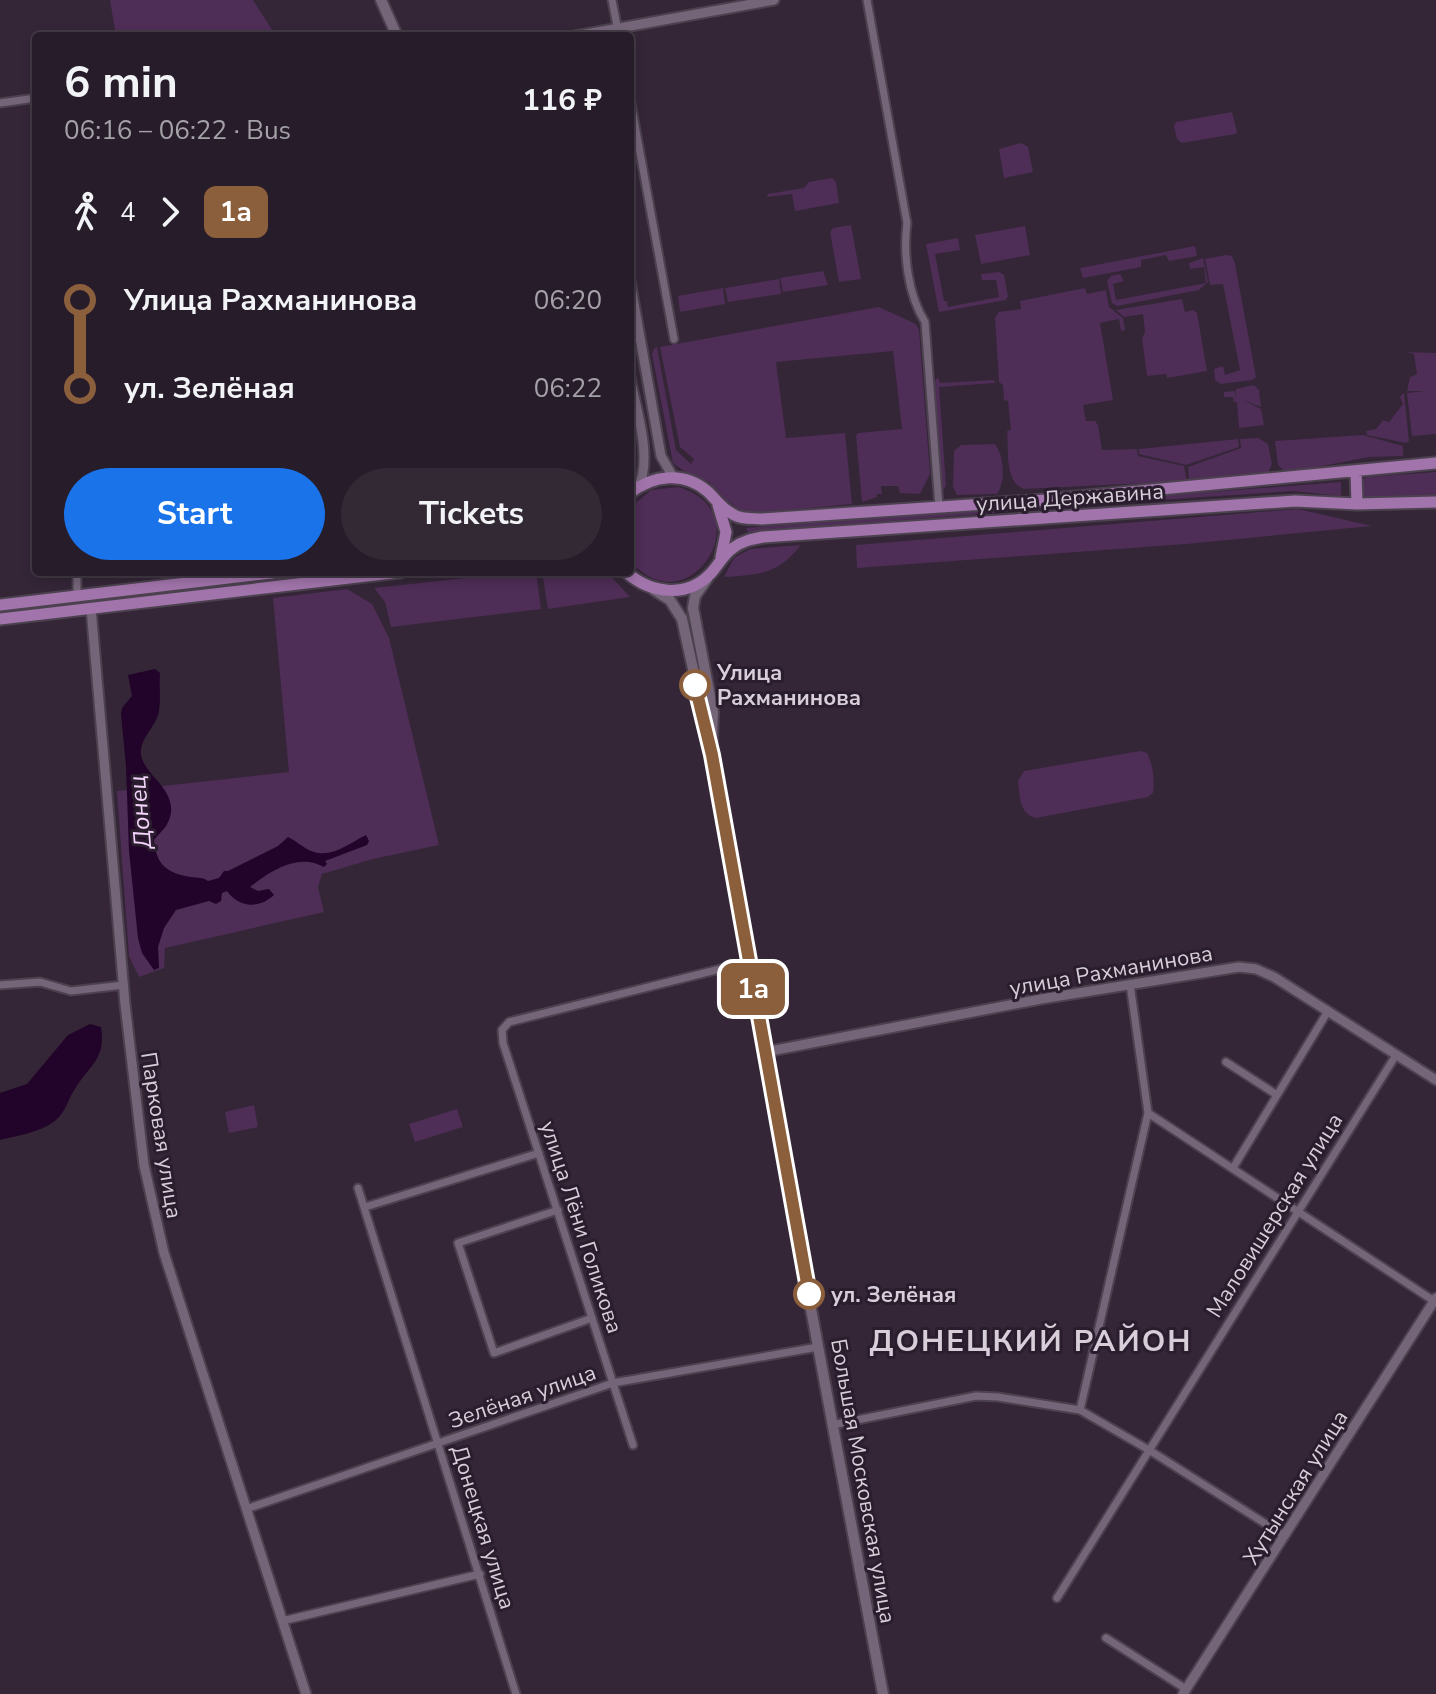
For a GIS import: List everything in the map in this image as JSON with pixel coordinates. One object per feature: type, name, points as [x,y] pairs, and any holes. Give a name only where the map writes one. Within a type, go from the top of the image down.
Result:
[{"type":"main road","points":[[381,0],[395,32]]},
{"type":"main road","name":"улица Державина","points":[[673,477],[692,482],[731,514],[762,519],[1045,500],[1436,463]]},
{"type":"main road","points":[[1356,471],[1357,504]]},
{"type":"main road","points":[[634,490],[657,478],[673,477]]},
{"type":"main road","points":[[1045,500],[1047,519]]},
{"type":"main road","points":[[714,569],[726,544],[725,521],[716,501]]},
{"type":"main road","name":"улица Державина","points":[[648,587],[681,590],[702,581],[731,548],[763,537],[1295,501],[1357,504],[1436,502]]},
{"type":"main road","name":"Большая Московская улица","points":[[712,755],[713,712],[693,608],[695,596],[714,569]]},
{"type":"main road","points":[[0,605],[246,576]]},
{"type":"main road","points":[[0,619],[366,576]]},
{"type":"main road","points":[[632,576],[648,587]]},
{"type":"main road","name":"Большая Московская улица","points":[[648,587],[670,600],[682,619],[712,755],[883,1694]]},
{"type":"street","points":[[612,0],[618,32],[774,0]]},
{"type":"street","points":[[867,0],[907,223],[903,246],[918,310],[925,322],[939,507]]},
{"type":"street","points":[[0,103],[32,99]]},
{"type":"street","points":[[634,120],[674,339]]},
{"type":"street","points":[[634,304],[661,456],[673,477]]},
{"type":"street","points":[[634,399],[645,458],[644,475],[634,489]]},
{"type":"street","points":[[77,576],[77,596]]},
{"type":"street","name":"Парковая улица","points":[[91,608],[137,1122],[154,1213],[306,1694]]},
{"type":"street","name":"улица Лёни Голикова","points":[[633,1445],[501,1038],[502,1030],[509,1022],[748,962]]},
{"type":"street","name":"улица Рахманинова","points":[[765,1052],[912,1022],[1130,984],[1230,968],[1248,968],[1268,974],[1436,1080]]},
{"type":"street","points":[[0,985],[40,982],[71,991],[124,985]]},
{"type":"street","points":[[1080,1410],[1148,1113],[1130,984]]},
{"type":"street","points":[[1233,1168],[1328,1011]]},
{"type":"street","name":"Маловишерская улица","points":[[1057,1598],[1396,1055]]},
{"type":"street","points":[[1226,1062],[1277,1095]]},
{"type":"street","points":[[1148,1113],[1435,1300]]},
{"type":"street","points":[[365,1207],[539,1153]]},
{"type":"street","name":"Донецкая улица","points":[[358,1188],[516,1694]]},
{"type":"street","points":[[558,1210],[458,1243],[472,1290],[494,1353],[592,1318]]},
{"type":"street","name":"Хутынская улица","points":[[1184,1691],[1435,1300]]},
{"type":"street","name":"Зелёная улица","points":[[246,1509],[613,1383],[818,1347]]},
{"type":"street","points":[[832,1425],[976,1396],[1080,1410],[1285,1536]]},
{"type":"street","points":[[282,1621],[480,1574]]},
{"type":"street","points":[[1106,1638],[1184,1691]]},
{"type":"shaded area","points":[[110,0],[253,0],[273,32],[115,32]]},
{"type":"shaded area","points":[[1232,112],[1235,134],[1182,143],[1177,139],[1176,122]]},
{"type":"shaded area","points":[[1021,143],[1028,147],[1033,172],[1004,178],[999,149]]},
{"type":"shaded area","points":[[832,178],[836,182],[839,203],[795,211],[792,194],[767,197],[768,194],[804,188],[809,182]]},
{"type":"shaded area","points":[[851,225],[861,279],[839,282],[830,232],[833,228]]},
{"type":"shaded area","points":[[1025,226],[1030,255],[981,264],[975,235]]},
{"type":"shaded area","points":[[958,238],[960,250],[935,254],[944,301],[947,301],[948,307],[999,297],[996,280],[982,280],[981,274],[999,272],[1004,275],[1006,300],[939,312],[926,244]]},
{"type":"shaded area","points":[[1195,246],[1197,256],[1169,261],[1166,255],[1141,260],[1141,267],[1083,278],[1080,268]]},
{"type":"shaded area","points":[[1232,256],[1235,264],[1256,377],[1221,384],[1215,380],[1214,369],[1223,366],[1225,375],[1240,370],[1223,284],[1210,285],[1205,259]]},
{"type":"shaded area","points":[[1203,258],[1208,282],[1199,290],[1117,306],[1112,303],[1107,281],[1111,276],[1120,274],[1124,281],[1113,284],[1116,300],[1206,283],[1204,267],[1190,269],[1189,263]]},
{"type":"shaded area","points":[[823,271],[828,285],[783,292],[780,278]]},
{"type":"shaded area","points":[[779,279],[781,294],[728,302],[725,288]]},
{"type":"shaded area","points":[[723,288],[725,304],[680,312],[678,296]]},
{"type":"shaded area","points":[[1085,288],[1087,294],[1106,290],[1109,307],[1123,318],[1125,330],[1121,331],[1119,319],[1100,323],[1113,400],[1083,405],[1086,421],[1095,421],[1098,425],[1102,450],[1137,449],[1138,456],[1184,466],[1187,481],[1024,489],[1013,480],[1008,456],[1007,431],[1011,430],[1008,401],[1004,400],[1003,385],[999,382],[995,318],[999,312],[1021,309],[1020,301]]},
{"type":"shaded area","points":[[1182,299],[1185,312],[1193,310],[1197,313],[1207,371],[1167,378],[1166,374],[1147,376],[1142,338],[1145,332],[1143,314],[1124,317],[1116,310]]},
{"type":"shaded area","points":[[879,307],[916,324],[919,330],[930,474],[920,494],[900,493],[898,486],[881,486],[882,494],[862,502],[856,436],[858,433],[902,429],[893,351],[776,362],[786,438],[845,433],[852,504],[746,514],[727,501],[709,482],[688,474],[673,463],[652,354],[654,349],[657,347],[676,450],[691,464],[694,459],[680,447],[660,347]]},
{"type":"shaded area","points":[[1406,352],[1436,353],[1436,434],[1412,436],[1407,393],[1425,391],[1407,391],[1410,377],[1417,374],[1414,354]]},
{"type":"shaded area","points":[[938,377],[940,383],[994,380],[995,383],[939,387],[944,490],[941,486],[933,384]]},
{"type":"shaded area","points":[[1254,385],[1259,390],[1261,407],[1243,400],[1261,409],[1264,425],[1239,428],[1237,402],[1233,397],[1224,397],[1224,392],[1235,391],[1236,398],[1236,389]]},
{"type":"shaded area","points":[[1404,393],[1409,441],[1406,443],[1367,435],[1366,431],[1376,429],[1383,420],[1389,422],[1403,404],[1400,397]]},
{"type":"shaded area","points":[[1363,435],[1403,446],[1403,456],[1369,457],[1286,473],[1278,465],[1275,441]]},
{"type":"shaded area","points":[[1258,438],[1268,444],[1272,464],[1267,475],[1189,480],[1188,467],[1241,448],[1240,439]]},
{"type":"shaded area","points":[[1238,439],[1239,447],[1186,465],[1139,454],[1139,449]]},
{"type":"shaded area","points":[[995,444],[1003,469],[997,494],[957,495],[953,487],[954,451],[961,445]]},
{"type":"shaded area","points":[[1436,472],[1436,496],[1361,499],[1360,482],[1367,477]]},
{"type":"shaded area","points":[[1341,482],[1341,496],[1293,491],[1053,507],[1054,504]]},
{"type":"shaded area","points":[[678,487],[703,500],[715,519],[716,540],[708,559],[693,574],[673,582],[652,578],[634,563],[634,505],[651,490]]},
{"type":"shaded area","points":[[1031,506],[1031,510],[748,532],[746,528]]},
{"type":"shaded area","points":[[1298,509],[1372,526],[1186,544],[857,568],[856,545]]},
{"type":"shaded area","points":[[801,545],[776,568],[724,577],[734,558],[750,549]]},
{"type":"shaded area","points":[[283,576],[329,576],[0,614],[0,609]]},
{"type":"shaded area","points":[[485,576],[537,576],[541,609],[391,627],[385,602],[374,588]]},
{"type":"shaded area","points":[[543,576],[611,576],[630,597],[548,609]]},
{"type":"shaded area","points":[[347,589],[372,604],[389,638],[439,845],[322,874],[318,887],[324,912],[165,948],[164,968],[139,977],[129,956],[117,791],[289,772],[273,598]]},
{"type":"shaded area","points":[[1140,751],[1147,753],[1153,773],[1153,793],[1148,797],[1036,818],[1023,808],[1018,781],[1024,771]]},
{"type":"shaded area","points":[[254,1105],[258,1127],[229,1133],[225,1112]]},
{"type":"shaded area","points":[[457,1109],[463,1127],[415,1142],[409,1124]]},
{"type":"water","name":"Донец","points":[[155,669],[160,673],[159,710],[141,749],[146,767],[170,802],[171,813],[166,826],[154,840],[157,855],[164,866],[175,873],[208,881],[278,846],[288,837],[318,853],[339,849],[366,835],[369,841],[367,845],[325,861],[327,864],[324,867],[314,863],[294,863],[266,875],[250,887],[258,891],[269,889],[274,895],[262,903],[249,905],[237,901],[227,891],[222,893],[221,901],[216,904],[209,901],[176,910],[164,928],[158,947],[159,968],[154,970],[142,953],[138,938],[121,714],[132,696],[128,675]]},
{"type":"water","points":[[90,1024],[101,1027],[99,1055],[61,1114],[39,1130],[0,1140],[0,1093],[27,1084],[68,1035]]},
{"type":"bus line","name":"1a","points":[[695,685],[712,755],[809,1294]]},
{"type":"place","name":"Улица Рахманинова","points":[[695,685]]},
{"type":"place","name":"ул. Зелёная","points":[[809,1294]]},
{"type":"district","name":"ДОНЕЦКИЙ РАЙОН","points":[[1031,1341]]}]
